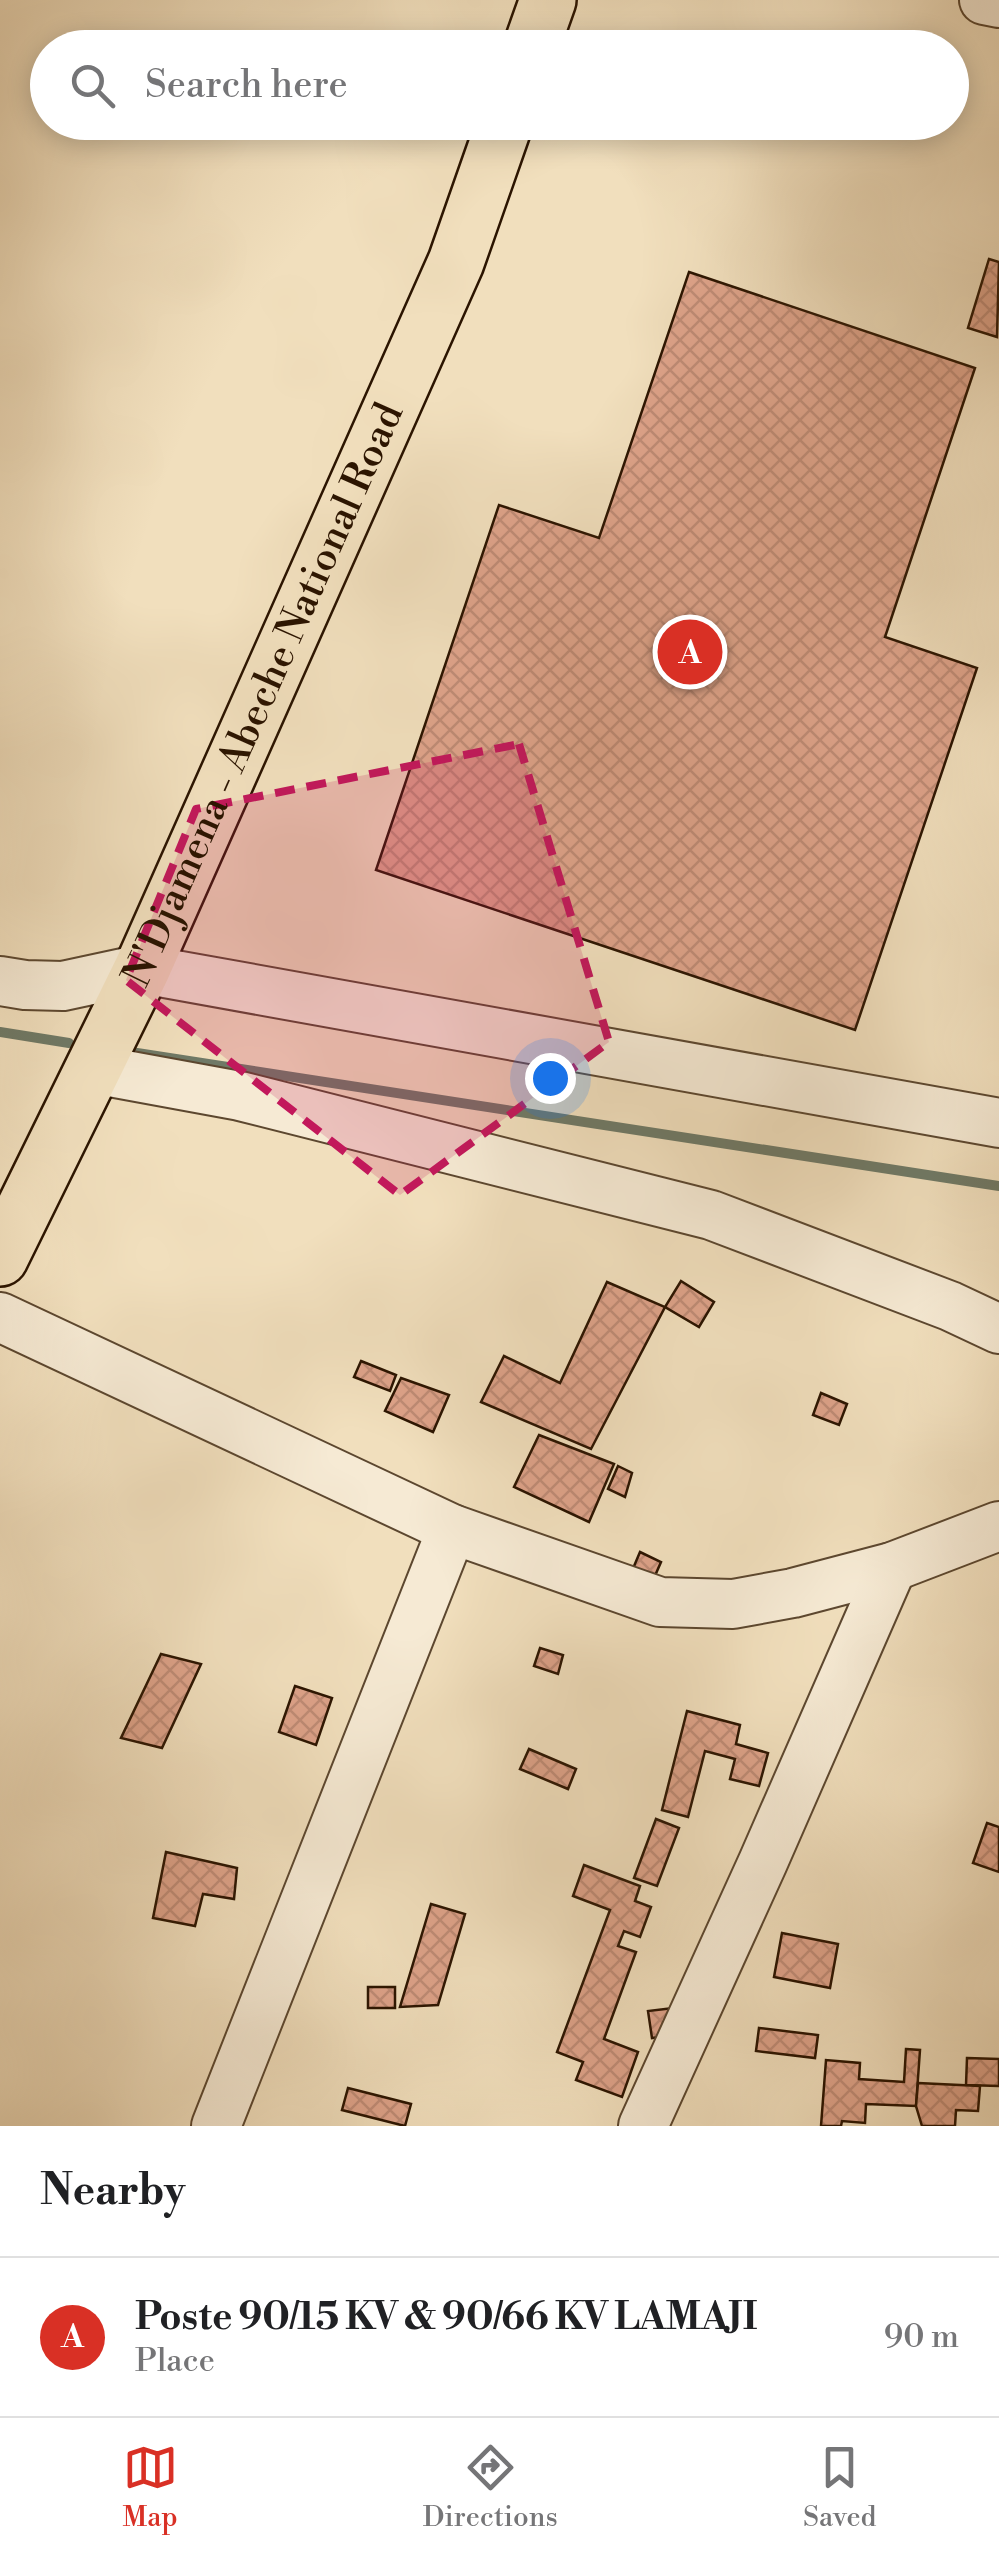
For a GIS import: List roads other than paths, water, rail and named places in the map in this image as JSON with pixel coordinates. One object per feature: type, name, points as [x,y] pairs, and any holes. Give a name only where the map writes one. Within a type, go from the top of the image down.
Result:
[{"type":"highway","points":[[537,30],[548,0]]},
{"type":"highway","name":"N'Djamena - Abeche National Road","points":[[0,1258],[142,968],[456,262],[499,140]]},
{"type":"street","points":[[984,0],[999,3]]},
{"type":"street","points":[[0,981],[25,986],[63,986],[142,968],[999,1123]]},
{"type":"street","points":[[93,1069],[240,1096],[711,1215],[950,1306],[999,1329]]},
{"type":"street","points":[[0,1317],[452,1529],[660,1602],[732,1604],[793,1593],[892,1567],[999,1526]]},
{"type":"street","points":[[216,2126],[452,1529]]},
{"type":"street","points":[[643,2126],[892,1567]]},
{"type":"waterway","points":[[0,1032],[69,1043]]},
{"type":"waterway","points":[[137,1053],[999,1186]]},
{"type":"place","name":"Poste 90/15 KV & 90/66 KV LAMAJI","points":[[690,652]]}]
